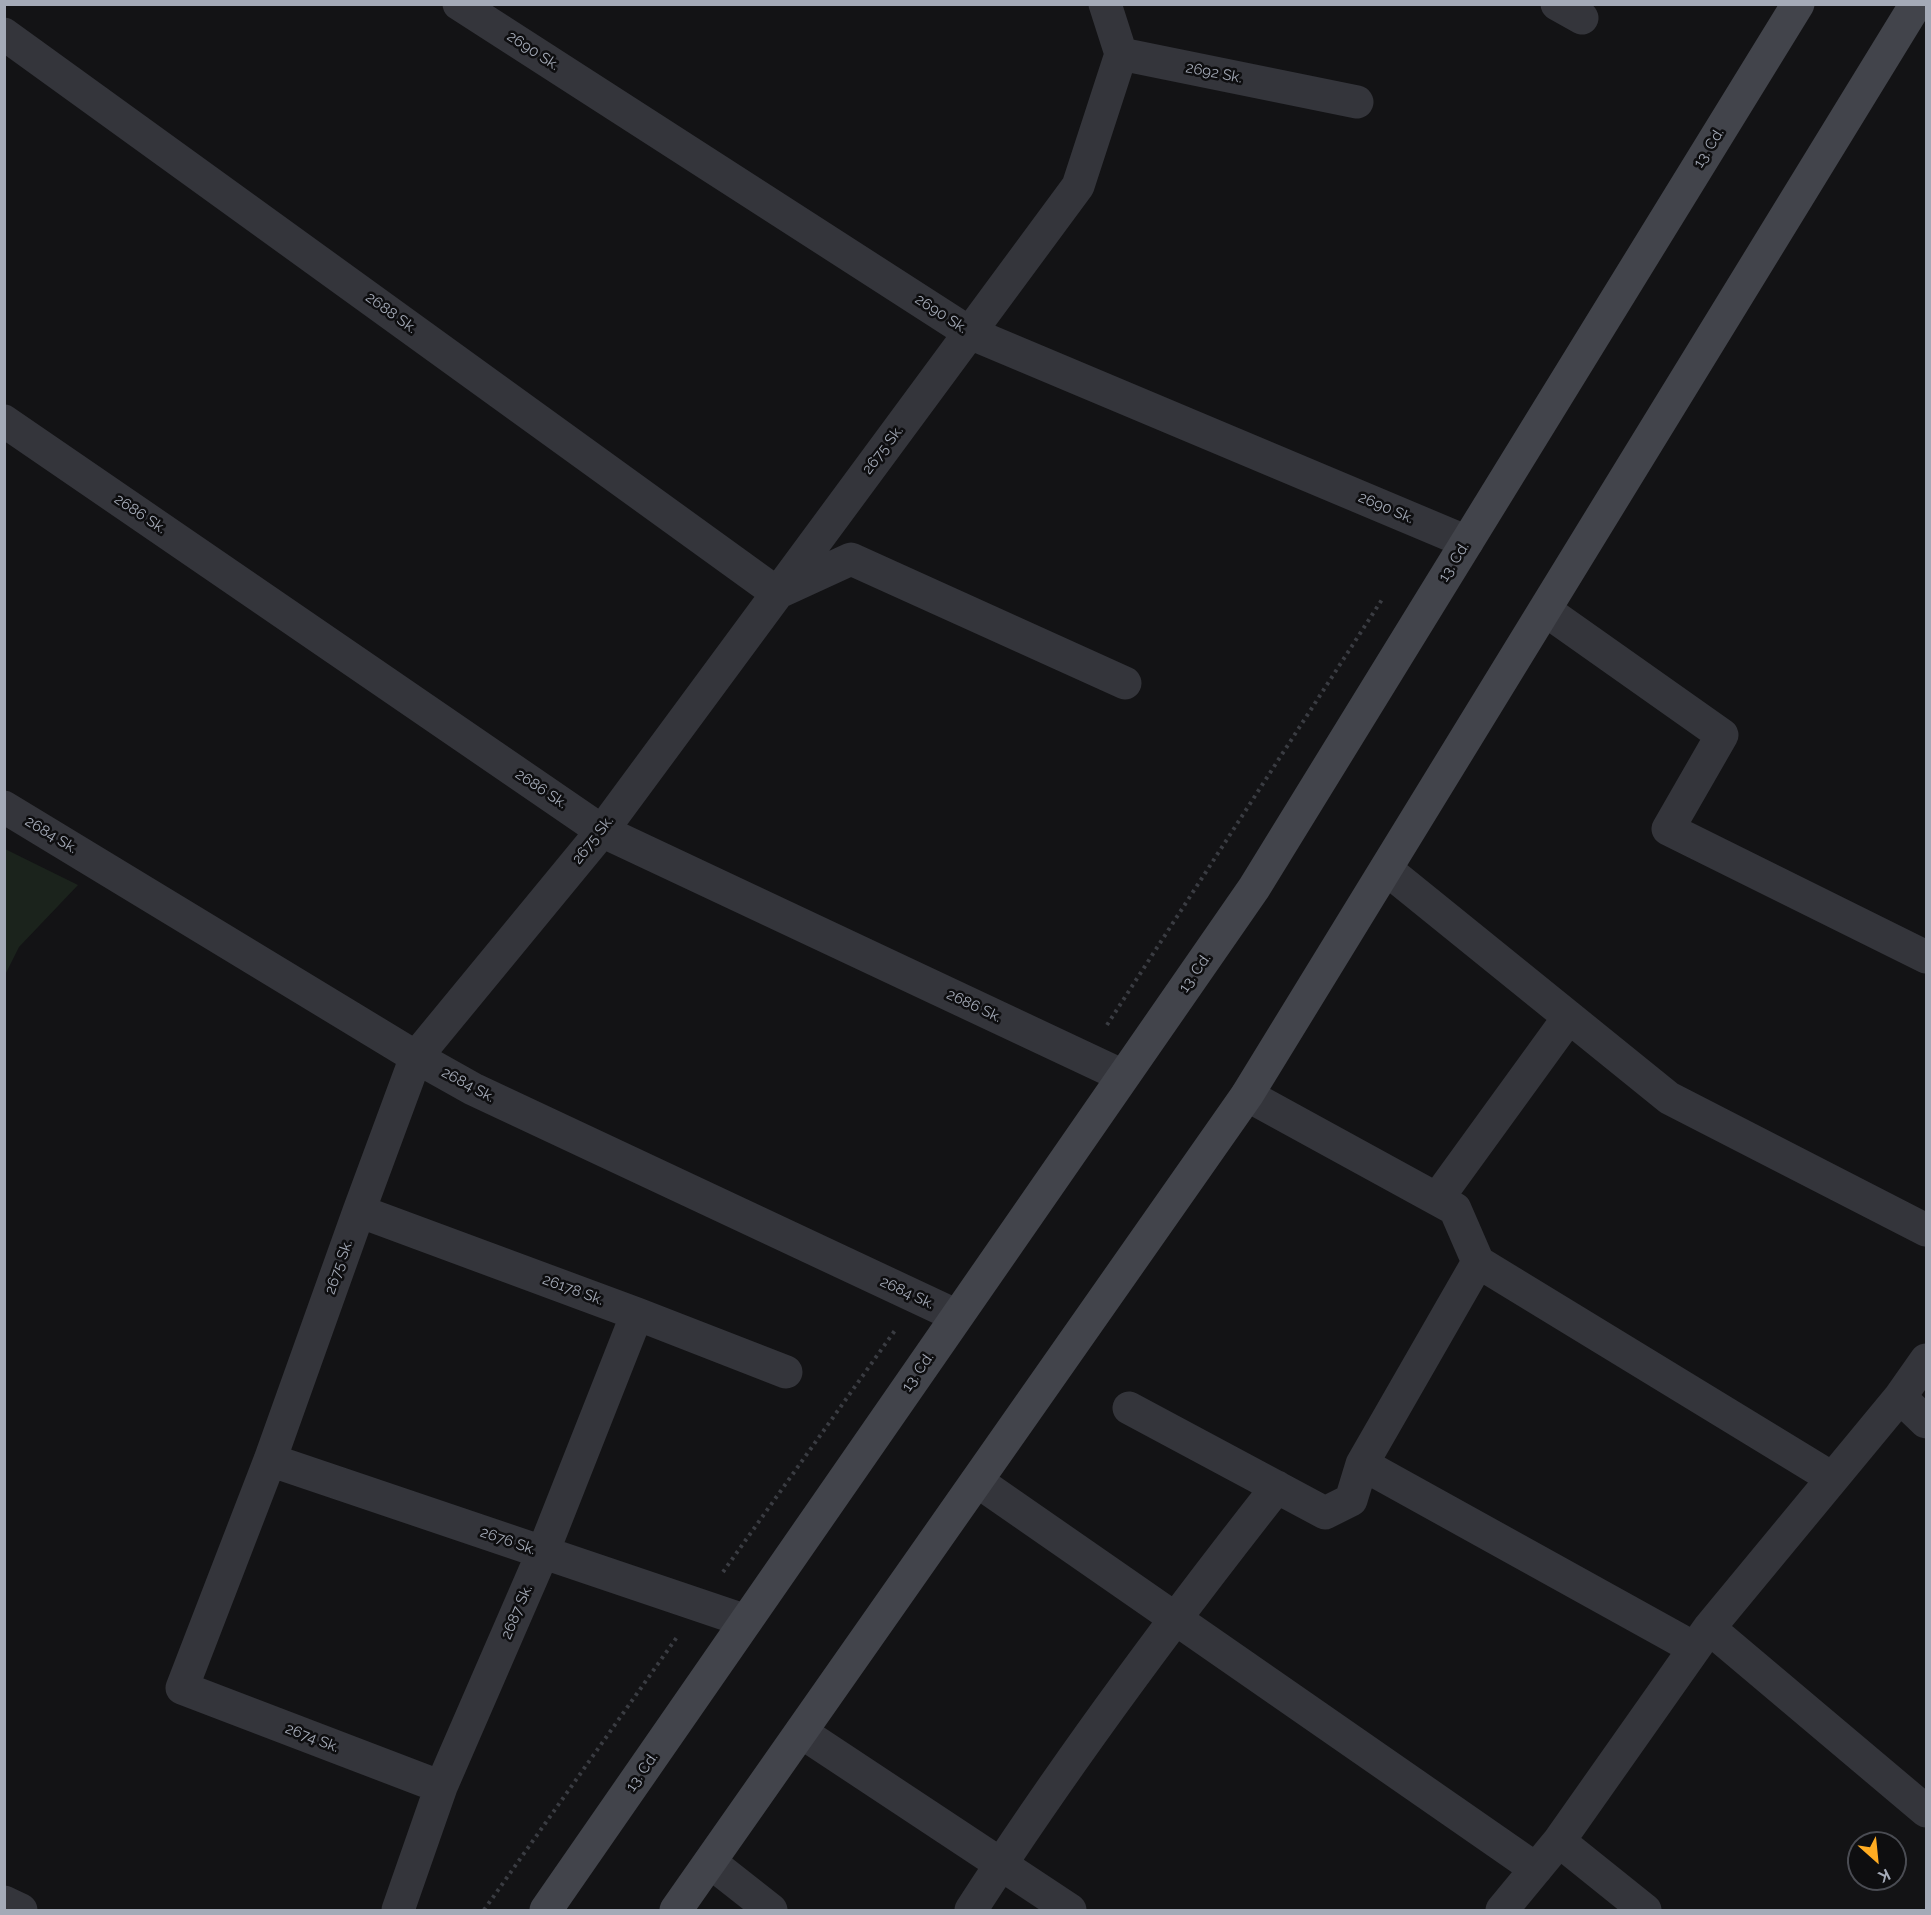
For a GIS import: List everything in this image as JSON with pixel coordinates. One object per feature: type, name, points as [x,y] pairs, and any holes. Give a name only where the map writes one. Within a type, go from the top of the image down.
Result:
[{"type":"main road","name":"13. Cd.","points":[[546,1911],[1254,888],[1798,4]]},
{"type":"main road","points":[[676,1911],[1247,1095],[1917,4]]},
{"type":"street","points":[[1104,4],[1121,54]]},
{"type":"street","name":"2690 Sk.","points":[[468,7],[970,333],[1467,542]]},
{"type":"street","name":"2688 Sk.","points":[[4,34],[777,593]]},
{"type":"street","name":"2692 Sk.","points":[[1121,54],[1357,102]]},
{"type":"street","name":"2675 Sk.","points":[[182,1688],[270,1460],[416,1057],[602,831],[1078,186],[1121,54]]},
{"type":"street","name":"2686 Sk.","points":[[4,421],[602,831],[1123,1076]]},
{"type":"street","points":[[777,593],[851,559],[1125,683]]},
{"type":"street","points":[[1545,610],[1722,735],[1668,829],[1926,957]]},
{"type":"street","name":"2684 Sk.","points":[[4,807],[416,1057],[473,1089],[957,1316]]},
{"type":"street","points":[[1386,869],[1668,1098],[1926,1230]]},
{"type":"street","points":[[1437,1199],[1569,1017]]},
{"type":"street","points":[[1247,1095],[1455,1209],[1478,1262],[1832,1478]]},
{"type":"street","name":"26178 Sk.","points":[[359,1210],[786,1372]]},
{"type":"street","points":[[1129,1408],[1325,1514],[1351,1500],[1362,1464],[1478,1262]]},
{"type":"street","name":"2687 Sk.","points":[[398,1911],[441,1787],[543,1552],[637,1314]]},
{"type":"street","points":[[1502,1911],[1559,1841],[1702,1638],[1900,1397],[1926,1360]]},
{"type":"street","points":[[1900,1397],[1926,1422]]},
{"type":"street","name":"2676 Sk.","points":[[270,1460],[746,1621]]},
{"type":"street","points":[[1362,1464],[1702,1638],[1926,1811]]},
{"type":"street","points":[[977,1481],[1536,1869]]},
{"type":"street","points":[[971,1911],[1001,1864],[1174,1619],[1277,1487]]},
{"type":"street","name":"2674 Sk.","points":[[182,1688],[441,1787]]},
{"type":"street","points":[[801,1732],[1070,1911]]},
{"type":"street","points":[[1559,1841],[1645,1911]]},
{"type":"street","points":[[710,1862],[771,1911]]},
{"type":"street","points":[[4,1902],[21,1911]]},
{"type":"path","points":[[1085,1058],[1384,596]]},
{"type":"path","points":[[484,1911],[918,1298]]},
{"type":"shaded area","points":[[5,849],[78,885],[19,947],[5,975]]}]
